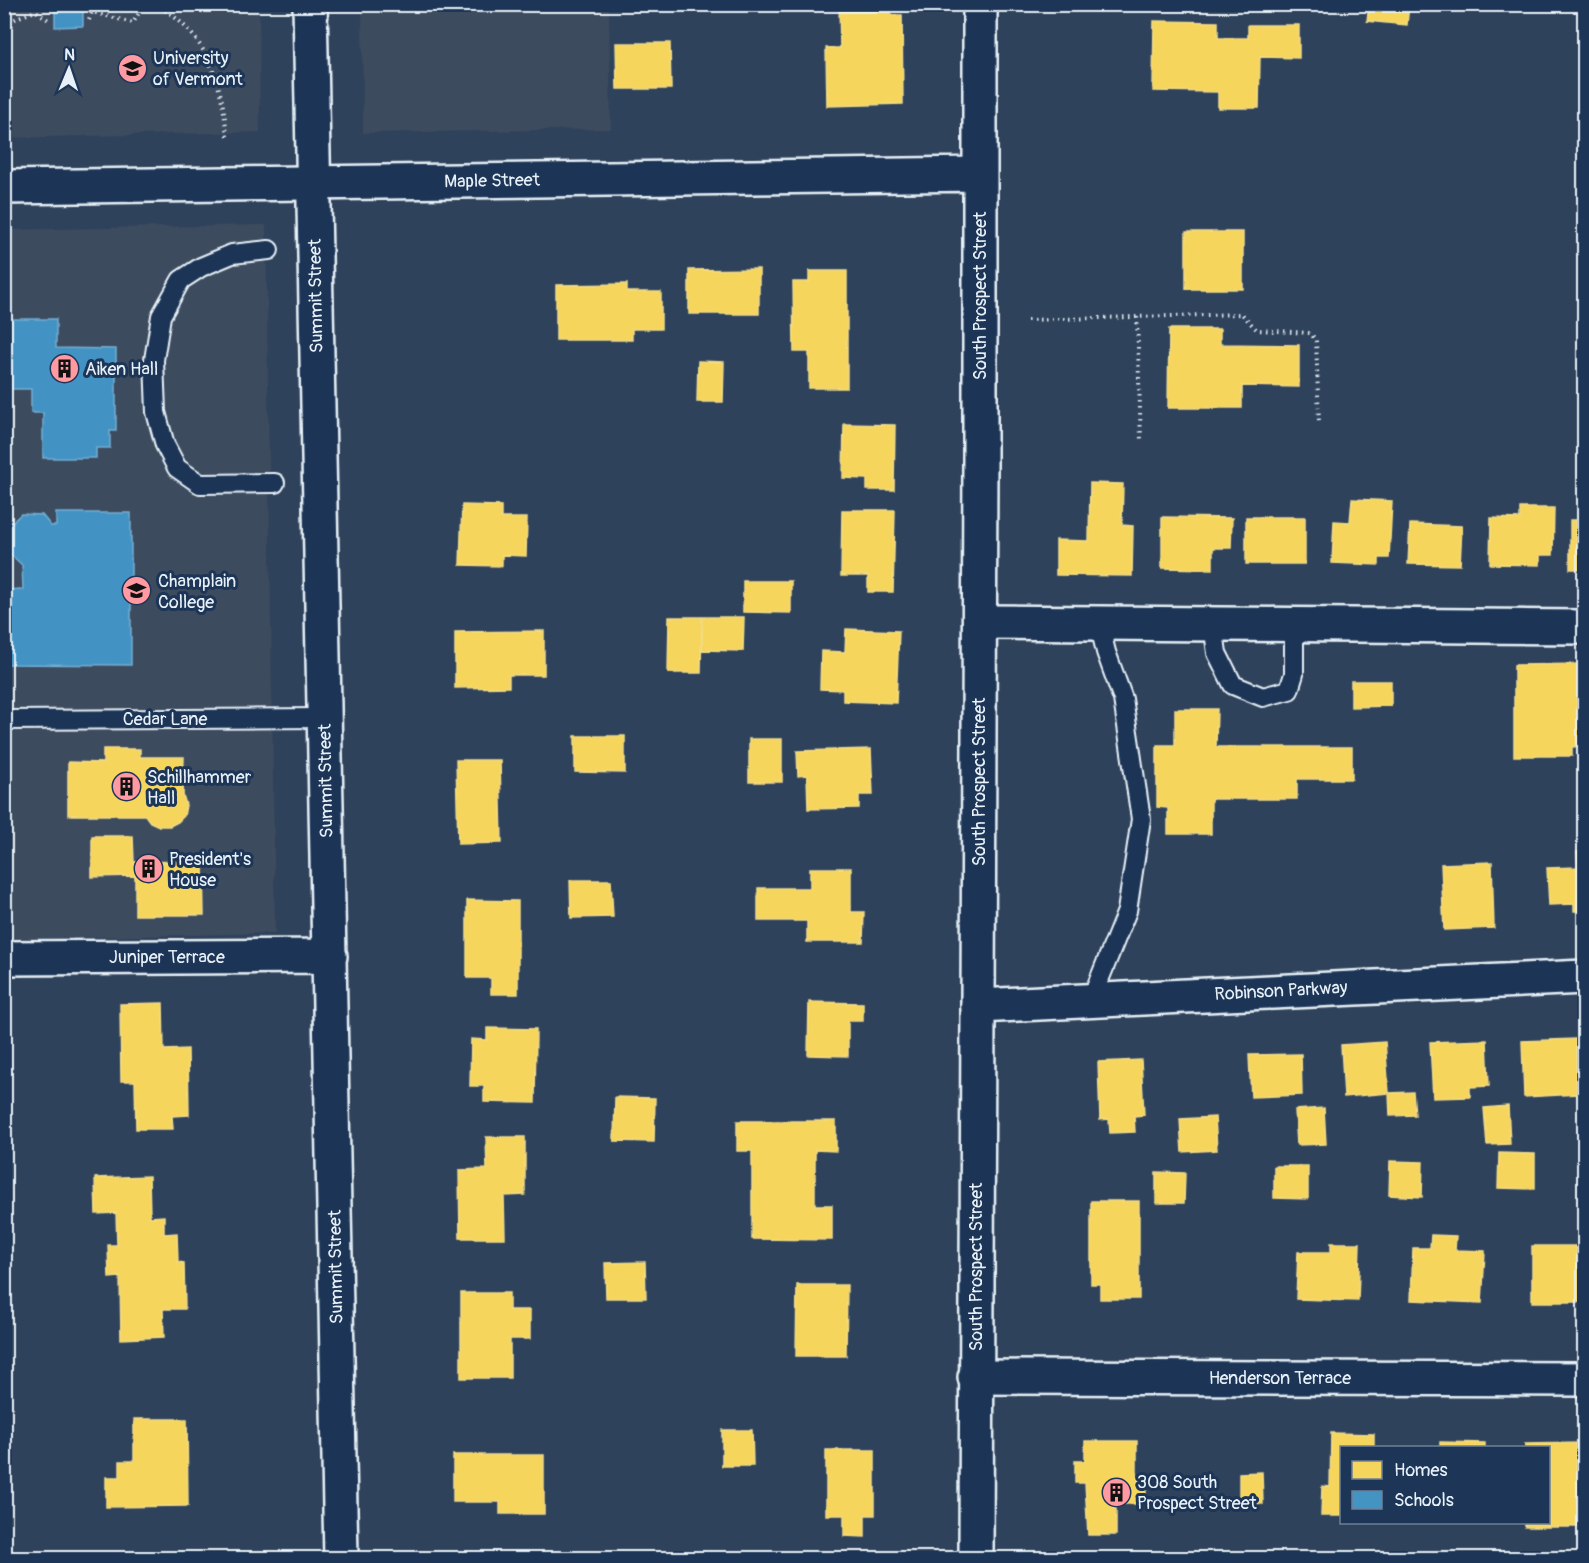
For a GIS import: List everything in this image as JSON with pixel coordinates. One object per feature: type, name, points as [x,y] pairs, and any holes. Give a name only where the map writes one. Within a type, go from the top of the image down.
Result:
[{"type":"street","name":"Summit Street","points":[[310,4],[341,1558]]},
{"type":"street","name":"South Prospect Street","points":[[975,1558],[980,622],[980,4]]},
{"type":"street","name":"Maple Street","points":[[4,187],[980,174]]},
{"type":"street","points":[[980,622],[1584,627]]},
{"type":"street","name":"Juniper Terrace","points":[[4,958],[330,956]]},
{"type":"street","name":"Robinson Parkway","points":[[978,1006],[1584,977]]},
{"type":"street","name":"Henderson Terrace","points":[[975,1377],[1584,1379]]},
{"type":"lane","points":[[269,250],[232,254],[201,267],[181,280],[161,316],[154,360],[156,412],[165,445],[177,468],[200,483],[275,483]]},
{"type":"lane","points":[[1091,1000],[1127,910],[1141,819],[1123,699],[1106,652],[1099,623]]},
{"type":"lane","points":[[1213,624],[1217,653],[1233,685],[1263,697],[1288,690],[1294,674],[1294,625]]},
{"type":"lane","name":"Cedar Lane","points":[[4,720],[325,718]]},
{"type":"path","points":[[89,21],[92,12],[132,23],[144,4]]},
{"type":"path","points":[[155,4],[171,14],[196,38],[215,74],[224,106],[227,137]]},
{"type":"path","points":[[4,25],[36,11],[50,21]]},
{"type":"path","points":[[1027,320],[1242,314],[1257,330],[1310,333],[1316,340],[1318,423]]},
{"type":"path","points":[[1137,317],[1141,441]]},
{"type":"shaded area","name":"University of Vermont","points":[[4,5],[259,5],[260,132],[5,138]]},
{"type":"shaded area","points":[[362,5],[609,5],[611,129],[363,133]]},
{"type":"shaded area","name":"Champlain College","points":[[266,225],[275,933],[5,939],[4,230]]},
{"type":"building: Homes","points":[[839,4],[891,4],[891,15],[902,15],[903,104],[827,106],[826,48],[840,48]]},
{"type":"building: Homes","points":[[1369,4],[1409,4],[1407,25],[1367,21]]},
{"type":"building: Homes","points":[[1154,21],[1218,22],[1218,38],[1248,38],[1248,25],[1299,25],[1299,58],[1260,57],[1259,108],[1218,108],[1218,92],[1153,91]]},
{"type":"building: Homes","points":[[616,43],[670,43],[671,89],[617,89]]},
{"type":"building: Homes","points":[[1186,232],[1243,232],[1243,289],[1186,289]]},
{"type":"building: Homes","points":[[759,269],[759,314],[689,314],[689,270]]},
{"type":"building: Homes","points":[[809,271],[847,271],[847,388],[809,388],[809,352],[794,352],[793,282],[809,282]]},
{"type":"building: Homes","points":[[627,284],[627,292],[661,292],[661,329],[632,329],[632,340],[556,340],[556,285]]},
{"type":"building: Homes","points":[[1169,329],[1220,329],[1220,344],[1299,345],[1299,387],[1242,386],[1242,408],[1168,408]]},
{"type":"building: Homes","points":[[698,361],[724,362],[723,402],[697,402]]},
{"type":"building: Homes","points":[[844,424],[895,425],[894,490],[867,490],[867,479],[843,478]]},
{"type":"building: Homes","points":[[1090,483],[1123,484],[1122,525],[1133,526],[1132,576],[1056,575],[1056,540],[1089,541]]},
{"type":"building: Homes","points":[[1352,499],[1392,501],[1389,558],[1379,558],[1379,565],[1332,563],[1334,521],[1350,522]]},
{"type":"building: Homes","points":[[462,505],[501,506],[501,518],[527,518],[526,556],[502,555],[502,566],[460,565]]},
{"type":"building: Homes","points":[[1520,508],[1554,508],[1553,555],[1540,555],[1540,565],[1490,564],[1491,518],[1520,519]]},
{"type":"building: Homes","points":[[842,510],[895,510],[893,592],[868,592],[868,576],[841,576]]},
{"type":"building: Homes","points":[[1162,517],[1232,518],[1231,548],[1213,548],[1213,569],[1162,568]]},
{"type":"building: Homes","points":[[1246,517],[1305,517],[1305,564],[1246,564]]},
{"type":"building: Homes","points":[[1570,520],[1584,520],[1584,569],[1570,569]]},
{"type":"building: Homes","points":[[1410,524],[1462,526],[1460,565],[1408,564]]},
{"type":"building: Homes","points":[[743,581],[791,581],[791,613],[743,612]]},
{"type":"building: Homes","points":[[669,617],[702,617],[701,673],[668,673]]},
{"type":"building: Homes","points":[[702,617],[744,617],[743,651],[702,650]]},
{"type":"building: Homes","points":[[846,629],[899,631],[896,703],[843,701],[843,690],[820,689],[821,651],[845,652]]},
{"type":"building: Homes","points":[[544,631],[544,675],[509,675],[509,687],[455,688],[455,632]]},
{"type":"building: Homes","points":[[1584,664],[1584,746],[1572,747],[1572,756],[1514,756],[1514,665]]},
{"type":"building: Homes","points":[[1351,681],[1391,681],[1391,706],[1351,707]]},
{"type":"building: Homes","points":[[1175,709],[1217,709],[1216,747],[1352,747],[1352,779],[1297,779],[1297,799],[1211,799],[1211,834],[1168,834],[1168,808],[1157,807],[1157,745],[1175,745]]},
{"type":"building: Homes","points":[[575,736],[625,736],[625,773],[575,772]]},
{"type":"building: Homes","points":[[749,739],[782,739],[782,782],[749,782]]},
{"type":"building: Homes","name":"Schillhammer Hall","points":[[103,749],[140,749],[140,757],[184,757],[183,795],[186,805],[184,816],[170,826],[159,826],[150,822],[145,815],[68,815],[68,762],[103,763]]},
{"type":"building: Homes","points":[[871,749],[873,795],[859,795],[859,808],[808,809],[807,775],[798,776],[797,751]]},
{"type":"building: Homes","points":[[456,760],[500,760],[502,843],[458,844]]},
{"type":"building: Homes","name":"President's House","points":[[92,836],[133,836],[134,862],[203,861],[204,915],[135,915],[135,876],[92,877]]},
{"type":"building: Homes","points":[[1584,851],[1584,911],[1574,911],[1574,904],[1549,905],[1547,868],[1578,867],[1577,852]]},
{"type":"building: Homes","points":[[1492,862],[1494,928],[1444,930],[1441,864]]},
{"type":"building: Homes","points":[[810,868],[851,868],[851,912],[864,912],[863,942],[807,942],[807,921],[758,921],[758,888],[810,888]]},
{"type":"building: Homes","points":[[570,880],[611,880],[613,917],[571,918]]},
{"type":"building: Homes","points":[[467,900],[518,901],[518,994],[491,994],[491,978],[467,978]]},
{"type":"building: Homes","points":[[809,1002],[863,1003],[863,1021],[848,1021],[848,1056],[808,1055]]},
{"type":"building: Homes","points":[[163,1003],[164,1050],[188,1049],[189,1115],[172,1116],[173,1129],[136,1129],[135,1081],[121,1081],[120,1004]]},
{"type":"building: Homes","points":[[487,1028],[536,1029],[535,1103],[484,1102],[484,1086],[470,1086],[471,1039],[487,1040]]},
{"type":"building: Homes","points":[[1576,1039],[1578,1094],[1524,1097],[1522,1041]]},
{"type":"building: Homes","points":[[1487,1040],[1489,1086],[1470,1087],[1470,1097],[1433,1098],[1430,1042]]},
{"type":"building: Homes","points":[[1385,1042],[1389,1093],[1344,1097],[1341,1045]]},
{"type":"building: Homes","points":[[1301,1054],[1302,1095],[1251,1097],[1249,1055]]},
{"type":"building: Homes","points":[[1141,1060],[1144,1115],[1134,1116],[1135,1132],[1110,1133],[1109,1119],[1100,1120],[1098,1062]]},
{"type":"building: Homes","points":[[1413,1092],[1415,1115],[1390,1116],[1389,1093]]},
{"type":"building: Homes","points":[[615,1097],[655,1098],[654,1142],[614,1141]]},
{"type":"building: Homes","points":[[1508,1106],[1510,1144],[1487,1145],[1484,1108]]},
{"type":"building: Homes","points":[[1324,1108],[1326,1144],[1297,1145],[1295,1110]]},
{"type":"building: Homes","points":[[1215,1117],[1217,1150],[1182,1152],[1180,1119]]},
{"type":"building: Homes","points":[[737,1121],[836,1121],[836,1151],[815,1150],[815,1205],[832,1205],[832,1240],[752,1239],[752,1151],[737,1151]]},
{"type":"building: Homes","points":[[486,1137],[525,1137],[525,1195],[504,1196],[505,1238],[460,1238],[459,1170],[487,1169]]},
{"type":"building: Homes","points":[[1499,1153],[1535,1154],[1535,1189],[1498,1188]]},
{"type":"building: Homes","points":[[1390,1161],[1423,1162],[1422,1197],[1389,1195]]},
{"type":"building: Homes","points":[[1274,1166],[1308,1166],[1308,1199],[1274,1198]]},
{"type":"building: Homes","points":[[1156,1172],[1185,1173],[1184,1203],[1156,1203]]},
{"type":"building: Homes","points":[[149,1176],[150,1217],[164,1216],[164,1234],[177,1233],[178,1262],[184,1263],[185,1309],[163,1309],[164,1337],[121,1339],[120,1277],[109,1278],[108,1245],[117,1245],[116,1213],[96,1214],[95,1178]]},
{"type":"building: Homes","points":[[1091,1201],[1139,1201],[1139,1299],[1100,1299],[1100,1284],[1091,1284]]},
{"type":"building: Homes","points":[[1431,1235],[1456,1236],[1455,1250],[1485,1251],[1482,1303],[1411,1300],[1413,1248],[1430,1248]]},
{"type":"building: Homes","points":[[1331,1243],[1360,1243],[1358,1301],[1296,1299],[1298,1252],[1331,1252]]},
{"type":"building: Homes","points":[[1532,1246],[1584,1246],[1584,1302],[1532,1302]]},
{"type":"building: Homes","points":[[645,1262],[646,1298],[606,1298],[605,1263]]},
{"type":"building: Homes","points":[[797,1285],[847,1285],[846,1356],[796,1356]]},
{"type":"building: Homes","points":[[461,1293],[509,1293],[509,1310],[530,1310],[530,1339],[510,1339],[510,1378],[461,1378]]},
{"type":"building: Homes","points":[[134,1419],[187,1419],[188,1506],[106,1507],[106,1477],[120,1477],[120,1461],[134,1461]]},
{"type":"building: Homes","points":[[722,1430],[752,1430],[753,1466],[722,1466]]},
{"type":"building: Homes","points":[[1331,1433],[1374,1434],[1374,1446],[1340,1446],[1340,1516],[1321,1516],[1322,1486],[1330,1487]]},
{"type":"building: Homes","name":"308 South Prospect Street","points":[[1085,1441],[1137,1441],[1137,1478],[1146,1478],[1146,1501],[1137,1501],[1137,1504],[1116,1504],[1116,1535],[1088,1535],[1085,1483],[1075,1483],[1075,1461],[1085,1461]]},
{"type":"building: Homes","points":[[1440,1442],[1485,1443],[1485,1446],[1440,1446]]},
{"type":"building: Homes","points":[[1584,1443],[1584,1527],[1525,1527],[1525,1524],[1550,1524],[1550,1446],[1525,1446],[1525,1444]]},
{"type":"building: Homes","points":[[826,1450],[875,1450],[875,1515],[865,1515],[865,1537],[844,1536],[844,1515],[826,1515]]},
{"type":"building: Homes","points":[[453,1455],[544,1455],[544,1514],[500,1514],[500,1502],[453,1502]]},
{"type":"building: Homes","points":[[1262,1472],[1263,1504],[1239,1504],[1239,1473]]},
{"type":"building: Schools","points":[[83,4],[83,26],[55,27],[55,5]]},
{"type":"building: Schools","name":"Aiken Hall","points":[[12,319],[56,319],[56,348],[116,349],[116,431],[110,431],[110,448],[96,448],[96,458],[43,458],[43,413],[31,413],[31,389],[12,389]]},
{"type":"building: Schools","points":[[56,513],[131,513],[131,665],[4,664],[4,590],[23,589],[22,565],[6,550],[7,527],[21,514],[42,515],[51,526],[56,526]]},
{"type":"place","name":"University of Vermont","points":[[132,68]]},
{"type":"place","name":"Aiken Hall","points":[[64,369]]},
{"type":"place","name":"Champlain College","points":[[137,591]]},
{"type":"place","name":"Schillhammer Hall","points":[[126,787]]},
{"type":"place","name":"President's House","points":[[148,869]]},
{"type":"place","name":"308 South Prospect Street","points":[[1116,1492]]}]
